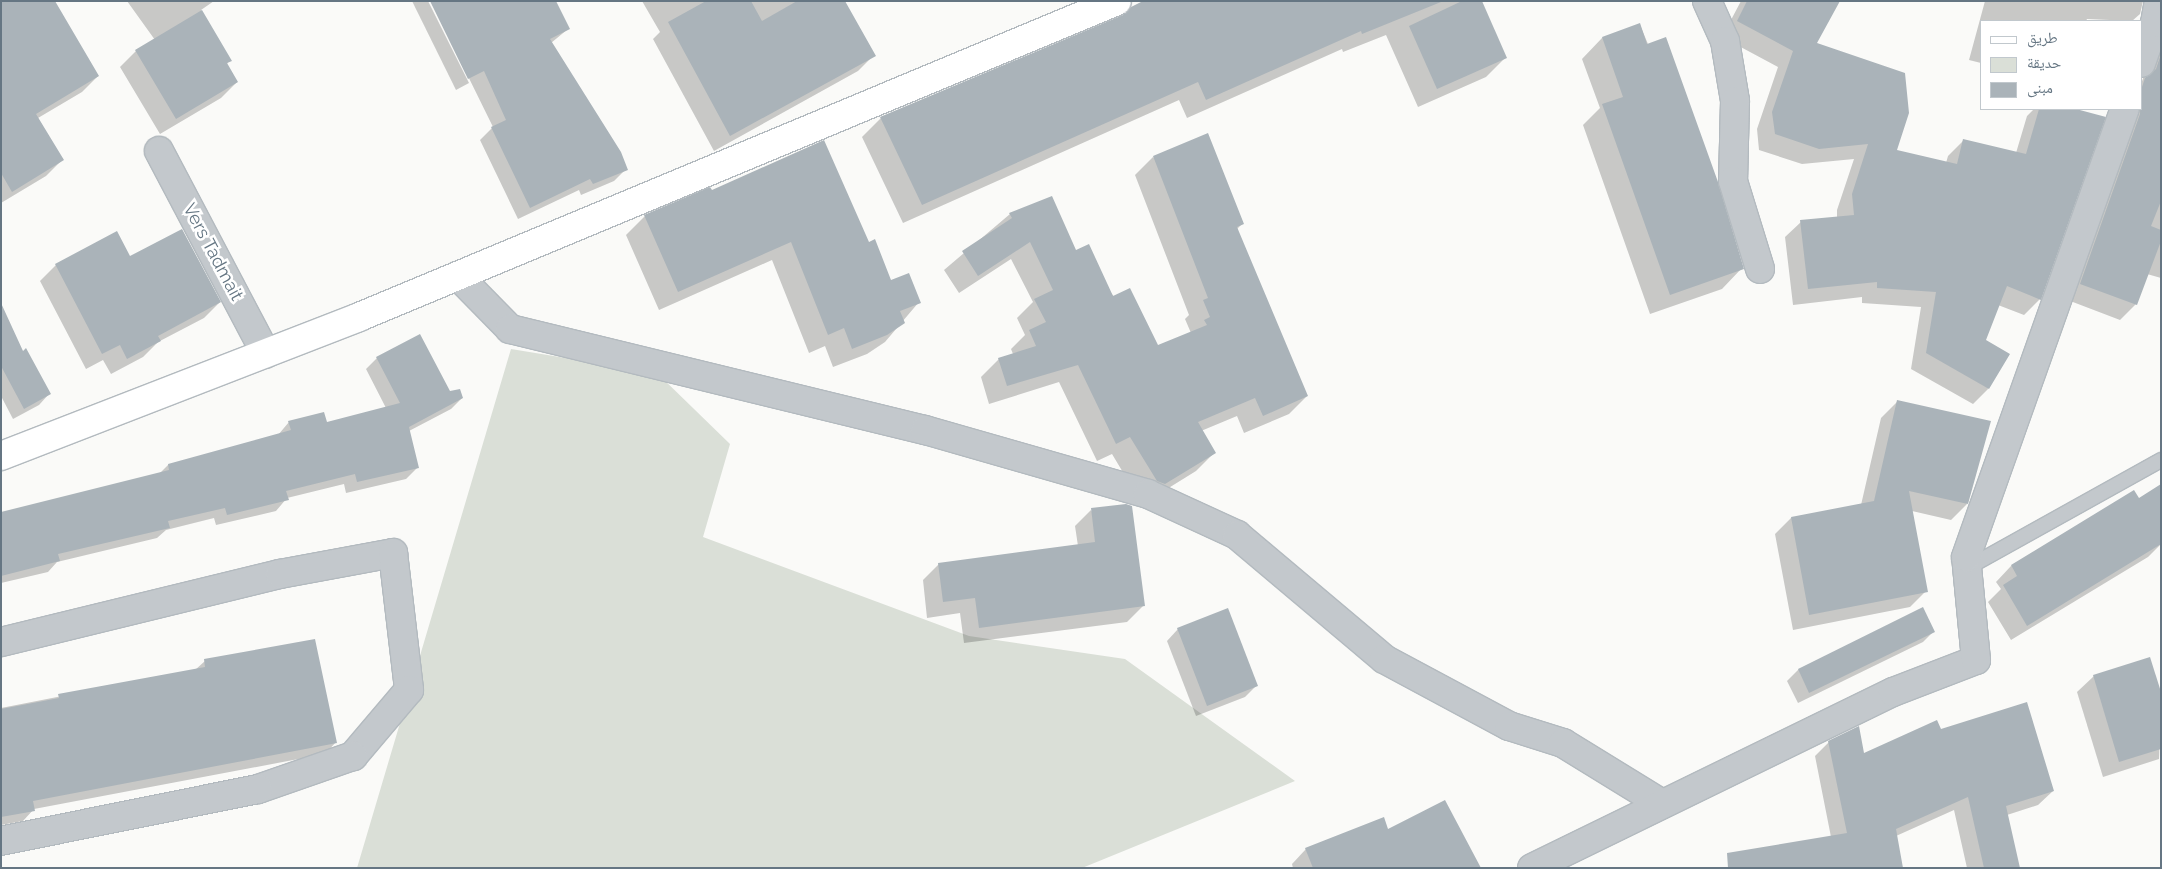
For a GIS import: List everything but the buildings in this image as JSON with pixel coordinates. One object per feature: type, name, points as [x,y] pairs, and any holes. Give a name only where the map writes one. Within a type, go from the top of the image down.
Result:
[{"type":"main road","points":[[1,456],[266,354],[458,276],[1117,1]]},
{"type":"street","points":[[1707,1],[1725,41],[1735,101],[1733,181],[1760,269]]},
{"type":"street","points":[[2142,61],[2155,23],[2158,1]]},
{"type":"street","points":[[1532,868],[1893,692],[1976,660],[1966,557],[2125,110]]},
{"type":"street","name":"Vers Tadmait","points":[[159,151],[266,354]]},
{"type":"street","points":[[458,276],[510,329],[925,430],[1148,494],[1237,535],[1384,659],[1510,726],[1563,743],[1662,804]]},
{"type":"street","points":[[1,642],[280,574],[393,553],[409,690],[353,756],[258,789],[1,841]]},
{"type":"lane","points":[[1967,568],[2161,460]]},
{"type":"green space","points":[[511,349],[657,373],[730,444],[703,537],[969,636],[1125,659],[1295,781],[1082,868],[357,868]]}]
